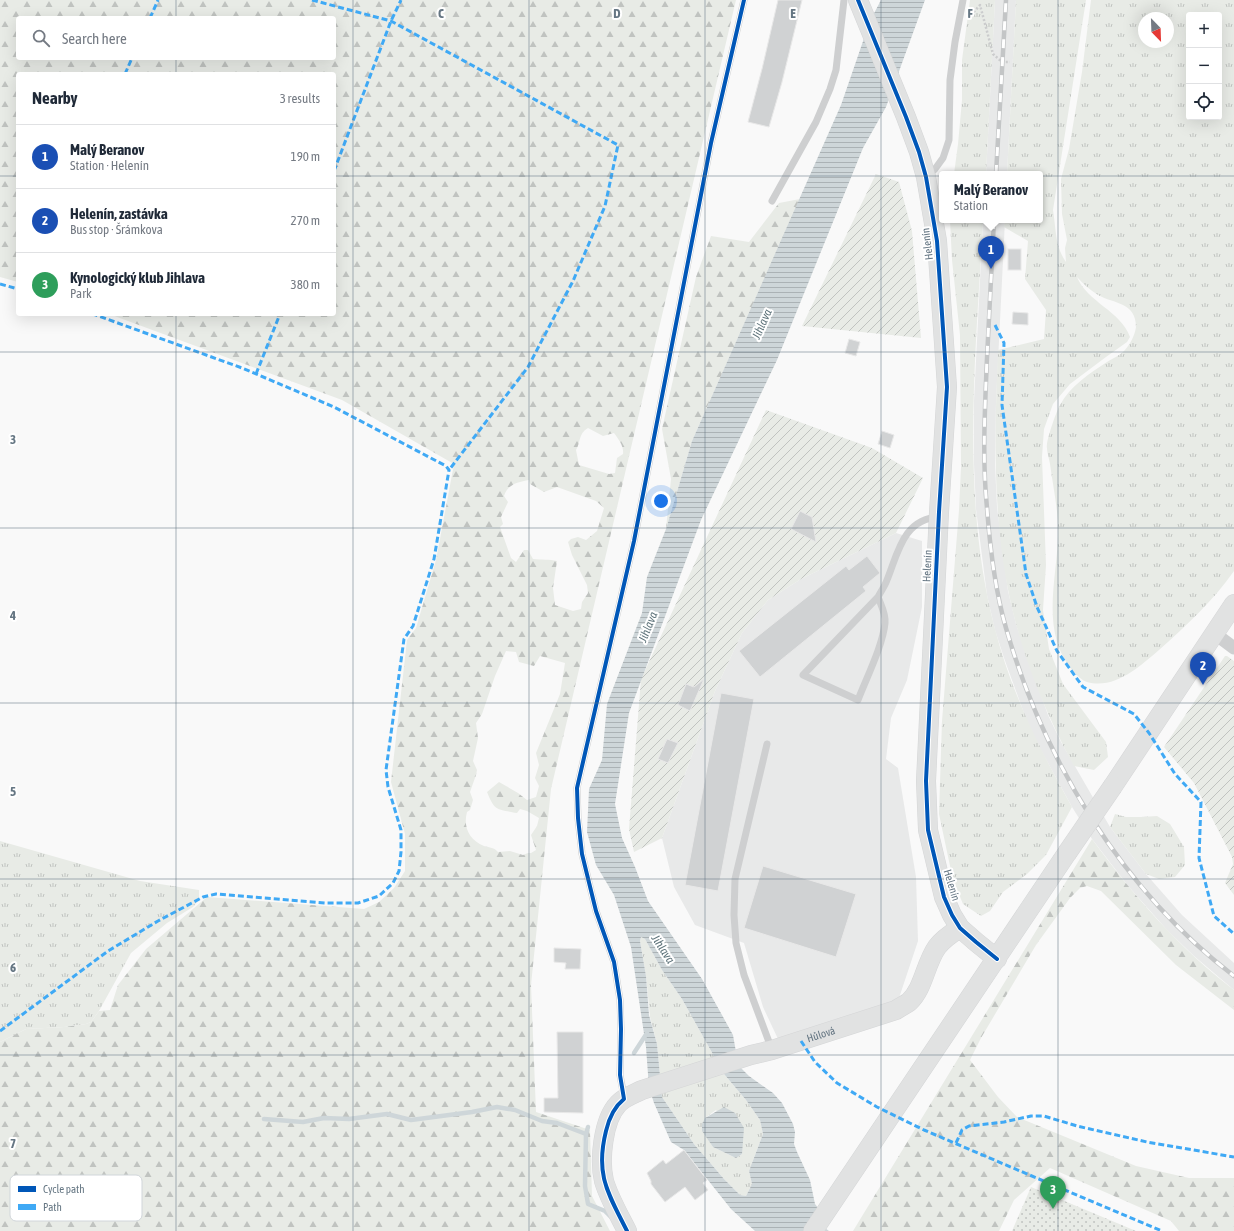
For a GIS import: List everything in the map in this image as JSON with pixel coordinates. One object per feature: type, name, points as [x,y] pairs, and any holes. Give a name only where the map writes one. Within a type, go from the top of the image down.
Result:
[{"type":"street","name":"Helenín","points":[[854,1],[906,117],[919,152],[926,177],[936,240],[947,387],[926,781],[928,830],[944,897],[952,915],[960,928],[997,959]]},
{"type":"street","points":[[813,1231],[1234,604]]},
{"type":"street","points":[[1214,633],[1233,645]]},
{"type":"street","name":"Hůlová","points":[[624,1099],[642,1090],[896,1010],[908,1002],[916,993],[932,954],[937,946],[960,928]]},
{"type":"street","points":[[624,1099],[618,1104],[610,1120],[602,1146],[601,1164],[609,1195],[627,1231]]},
{"type":"lane","points":[[624,1099],[620,1075],[620,1000],[614,962],[596,911],[582,854],[578,818],[577,788],[634,541],[710,143],[744,0]]},
{"type":"lane","points":[[926,177],[935,169],[943,158],[949,140],[950,80],[963,0]]},
{"type":"lane","points":[[772,201],[816,122],[830,89],[854,1]]},
{"type":"lane","points":[[878,597],[884,610],[885,623],[881,640],[858,700],[802,675],[878,597],[886,582],[901,543],[912,527],[931,517],[939,517]]},
{"type":"lane","points":[[767,744],[735,879],[734,915],[736,943],[744,975],[772,1050]]},
{"type":"path","points":[[970,17],[980,5],[993,54],[1002,62],[1010,62]]},
{"type":"shaded area","points":[[995,0],[1016,0],[1007,171],[986,171]]},
{"type":"shaded area","points":[[983,223],[1005,223],[996,402],[995,464],[997,507],[1008,591],[1016,624],[1048,715],[1061,742],[1110,827],[1146,874],[1182,915],[1234,963],[1234,990],[1194,956],[1167,930],[1129,887],[1092,839],[1072,807],[1028,724],[995,630],[987,595],[976,509],[974,401]]},
{"type":"shaded area","points":[[896,533],[922,541],[922,607],[907,680],[891,718],[886,759],[898,768],[916,877],[918,941],[899,998],[892,1002],[778,1039],[763,1007],[744,943],[695,925],[674,887],[662,838],[715,691],[742,633],[768,600],[801,579]]},
{"type":"green space","points":[[0,0],[736,0],[551,789],[531,985],[536,1112],[590,1130],[592,1196],[610,1231],[0,1231],[0,1042],[26,1029],[86,1024],[91,1022],[99,1011],[110,1010],[118,985],[146,949],[207,897],[364,909],[379,902],[394,888],[405,871],[405,834],[391,782],[407,640],[416,628],[436,560],[454,464],[342,400],[114,316],[336,316],[336,72],[16,72],[16,281],[0,277]],"holes":[[[588,428],[603,436],[614,433],[618,438],[622,446],[623,454],[617,458],[615,473],[609,474],[579,465],[576,450],[581,435]],[[529,480],[530,484],[544,492],[557,487],[596,501],[604,508],[597,531],[586,540],[578,537],[571,539],[568,542],[572,555],[587,585],[588,593],[582,602],[581,609],[573,611],[555,605],[553,588],[557,561],[533,559],[528,550],[524,550],[516,562],[511,558],[500,527],[503,524],[501,517],[508,502],[504,496],[511,486]],[[506,651],[516,652],[519,662],[534,666],[540,656],[565,663],[560,694],[536,753],[539,765],[535,778],[539,786],[536,797],[527,800],[499,782],[487,792],[492,803],[501,810],[517,813],[520,809],[539,818],[537,826],[531,835],[536,850],[523,855],[510,851],[498,852],[493,848],[484,846],[471,837],[466,823],[467,812],[470,810],[473,800],[470,792],[477,770],[473,761],[478,738],[476,723],[482,714],[495,676]]]},
{"type":"green space","points":[[970,0],[995,0],[986,171],[954,171],[962,100],[962,60]]},
{"type":"green space","points":[[1016,0],[1086,0],[1053,210],[1058,244],[1062,256],[1066,262],[1065,248],[1067,240],[1062,214],[1061,179],[1069,149],[1082,72],[1091,0],[1234,0],[1234,571],[1208,603],[1159,650],[1144,663],[1126,675],[1107,683],[1097,684],[1087,682],[1079,677],[1072,670],[1062,655],[1056,639],[1053,622],[1053,605],[1058,518],[1047,446],[1054,418],[1064,398],[1080,381],[1124,351],[1132,340],[1136,327],[1135,319],[1128,308],[1098,295],[1077,277],[1088,293],[1119,320],[1126,328],[1130,337],[1127,342],[1070,384],[1053,404],[1044,429],[1042,457],[1046,565],[1043,610],[1049,649],[1063,684],[1106,742],[1108,757],[1094,770],[1074,766],[1041,697],[1027,661],[1016,624],[1002,556],[996,488],[998,350],[1044,339],[1046,310],[1025,279],[1028,241],[1004,227],[1005,223],[1043,223],[1043,171],[1007,171]]},
{"type":"green space","points":[[876,174],[899,182],[912,231],[921,338],[802,326]]},
{"type":"green space","points":[[800,199],[692,441],[666,529],[671,479],[662,429],[696,277],[711,236],[749,242],[779,203]]},
{"type":"green space","points":[[950,223],[983,223],[974,374],[973,425],[977,528],[984,579],[995,629],[1009,675],[1038,742],[1072,807],[1046,855],[1027,874],[1003,892],[990,911],[981,916],[963,904],[953,880],[939,814],[942,721],[959,510],[961,467],[960,335],[952,260]]},
{"type":"green space","points":[[766,410],[872,448],[923,478],[896,533],[801,579],[768,600],[742,633],[715,691],[662,838],[634,852],[629,829],[641,679]]},
{"type":"green space","points":[[1225,656],[1234,661],[1234,895],[1225,883],[1233,864],[1232,857],[1194,783],[1164,747]]},
{"type":"green space","points":[[1115,814],[1126,817],[1157,816],[1170,824],[1184,847],[1185,865],[1175,877],[1159,879],[1146,874],[1110,827]]},
{"type":"green space","points":[[1092,839],[1140,900],[1157,919],[1194,956],[1234,990],[1234,1010],[1176,965],[1101,891],[1087,886],[1080,888],[1070,898],[1036,945],[981,1038],[970,1060],[998,1097],[1017,1117],[1136,1166],[1189,1178],[1234,1178],[1234,1231],[1179,1231],[1171,1221],[1050,1168],[1014,1200],[999,1231],[853,1231]]},
{"type":"green space","points":[[0,841],[140,881],[199,890],[199,898],[193,907],[167,923],[131,953],[99,1011],[91,1022],[64,1027],[26,1029],[0,1042]]},
{"type":"green space","points":[[641,937],[645,939],[662,970],[682,999],[724,1074],[746,1100],[760,1120],[763,1134],[749,1171],[752,1184],[746,1196],[740,1195],[724,1179],[694,1144],[662,1097],[657,1044],[650,1017],[646,976],[640,941]],"holes":[[[716,1110],[742,1144],[742,1154],[736,1158],[713,1147],[710,1142],[705,1118]]]},
{"type":"green space","points":[[1031,1187],[1136,1231],[1012,1231]]},
{"type":"water","name":"Jihlava","points":[[881,0],[925,0],[886,107],[863,148],[777,360],[701,520],[629,713],[615,804],[622,838],[648,901],[702,979],[722,1015],[733,1035],[740,1067],[749,1076],[773,1093],[782,1103],[793,1124],[795,1132],[794,1144],[810,1180],[815,1204],[824,1215],[825,1228],[829,1231],[755,1231],[731,1209],[684,1150],[671,1142],[654,1103],[649,1088],[646,1047],[631,947],[614,895],[596,865],[587,832],[589,789],[602,760],[607,704],[642,613],[647,577],[666,529],[692,441],[841,105],[870,21]],"holes":[[[641,937],[645,939],[662,970],[682,999],[724,1074],[746,1100],[760,1120],[763,1134],[749,1171],[752,1184],[746,1196],[740,1195],[694,1144],[662,1097],[657,1044],[649,1015],[646,976],[640,941]]]},
{"type":"water","points":[[724,1107],[735,1113],[744,1128],[742,1154],[736,1158],[713,1147],[702,1131],[702,1124],[705,1118]]},
{"type":"building","points":[[778,0],[802,0],[782,82],[769,127],[748,122]]},
{"type":"building","points":[[1008,249],[1021,249],[1021,270],[1008,270]]},
{"type":"building","points":[[1013,312],[1028,313],[1028,325],[1012,324]]},
{"type":"building","points":[[849,339],[860,342],[856,356],[845,353]]},
{"type":"building","points":[[882,431],[894,435],[890,448],[878,444]]},
{"type":"building","points":[[800,511],[812,517],[816,542],[791,529]]},
{"type":"building","points":[[867,556],[880,573],[863,587],[866,591],[760,677],[739,651],[846,566],[849,570]]},
{"type":"building","points":[[704,679],[690,711],[678,705],[686,684],[694,687]]},
{"type":"building","points":[[721,693],[754,699],[718,891],[685,885]]},
{"type":"building","points":[[667,739],[678,743],[668,763],[658,759]]},
{"type":"building","points":[[763,866],[856,894],[836,957],[744,928]]},
{"type":"building","points":[[554,948],[581,949],[580,969],[565,969],[566,963],[554,962]]},
{"type":"building","points":[[557,1032],[583,1032],[583,1113],[544,1112],[544,1098],[558,1098]]},
{"type":"building","points":[[684,1150],[707,1180],[703,1183],[708,1190],[695,1200],[685,1187],[665,1202],[651,1184],[647,1173],[663,1160],[666,1164]]},
{"type":"waterway","points":[[634,1053],[647,1033]]},
{"type":"waterway","points":[[264,1119],[303,1122],[324,1118],[349,1119],[387,1114],[411,1120],[472,1112],[497,1107],[515,1110],[542,1121],[557,1123],[586,1134]]},
{"type":"waterway","points":[[588,1127],[586,1134],[585,1186],[588,1204],[605,1211],[611,1217]]},
{"type":"railway","points":[[996,171],[1006,0]]},
{"type":"railway","points":[[994,223],[985,396],[985,489],[991,554],[1006,628],[1022,678],[1042,727],[1066,774],[1093,820],[1123,864],[1157,904],[1194,942],[1234,976]]},
{"type":"marked path","points":[[151,16],[158,0]]},
{"type":"marked path","points":[[312,0],[391,21],[618,145],[605,206],[573,281],[528,367],[449,470]]},
{"type":"marked path","points":[[336,166],[391,21],[401,0]]},
{"type":"marked path","points":[[126,72],[131,60]]},
{"type":"marked path","points":[[0,284],[16,288]]},
{"type":"marked path","points":[[0,1031],[108,951],[158,921],[203,897],[216,894],[326,903],[358,903],[379,896],[393,883],[399,871],[401,830],[388,787],[386,770],[404,639],[413,626],[434,559],[449,470],[446,466],[334,407],[242,368],[99,316]]},
{"type":"marked path","points":[[256,374],[279,316]]},
{"type":"marked path","points":[[995,325],[1004,343],[1002,405],[1026,574],[1037,607],[1057,651],[1083,687],[1134,714],[1149,733],[1175,774],[1201,802],[1199,858],[1214,916],[1234,934]]},
{"type":"marked path","points":[[801,1041],[815,1062],[837,1083],[877,1107],[924,1130],[1162,1231]]},
{"type":"marked path","points":[[956,1143],[962,1130],[969,1126],[1004,1122],[1031,1116],[1044,1116],[1077,1126],[1147,1142],[1234,1157]]},
{"type":"cycle path","points":[[627,1231],[614,1206],[605,1183],[602,1160],[606,1131],[612,1113],[624,1099],[620,1075],[620,1000],[614,962],[596,911],[582,854],[578,818],[577,788],[634,541],[711,143],[744,0]]},
{"type":"cycle path","points":[[858,0],[919,152],[926,177],[937,241],[947,387],[939,512],[926,781],[928,830],[944,897],[952,915],[960,928],[997,959]]},
{"type":"place","name":"Malý Beranov","points":[[991,269]]},
{"type":"place","name":"Helenín, zastávka","points":[[1203,685]]},
{"type":"place","name":"Kynologický klub Jihlava","points":[[1053,1209]]}]
